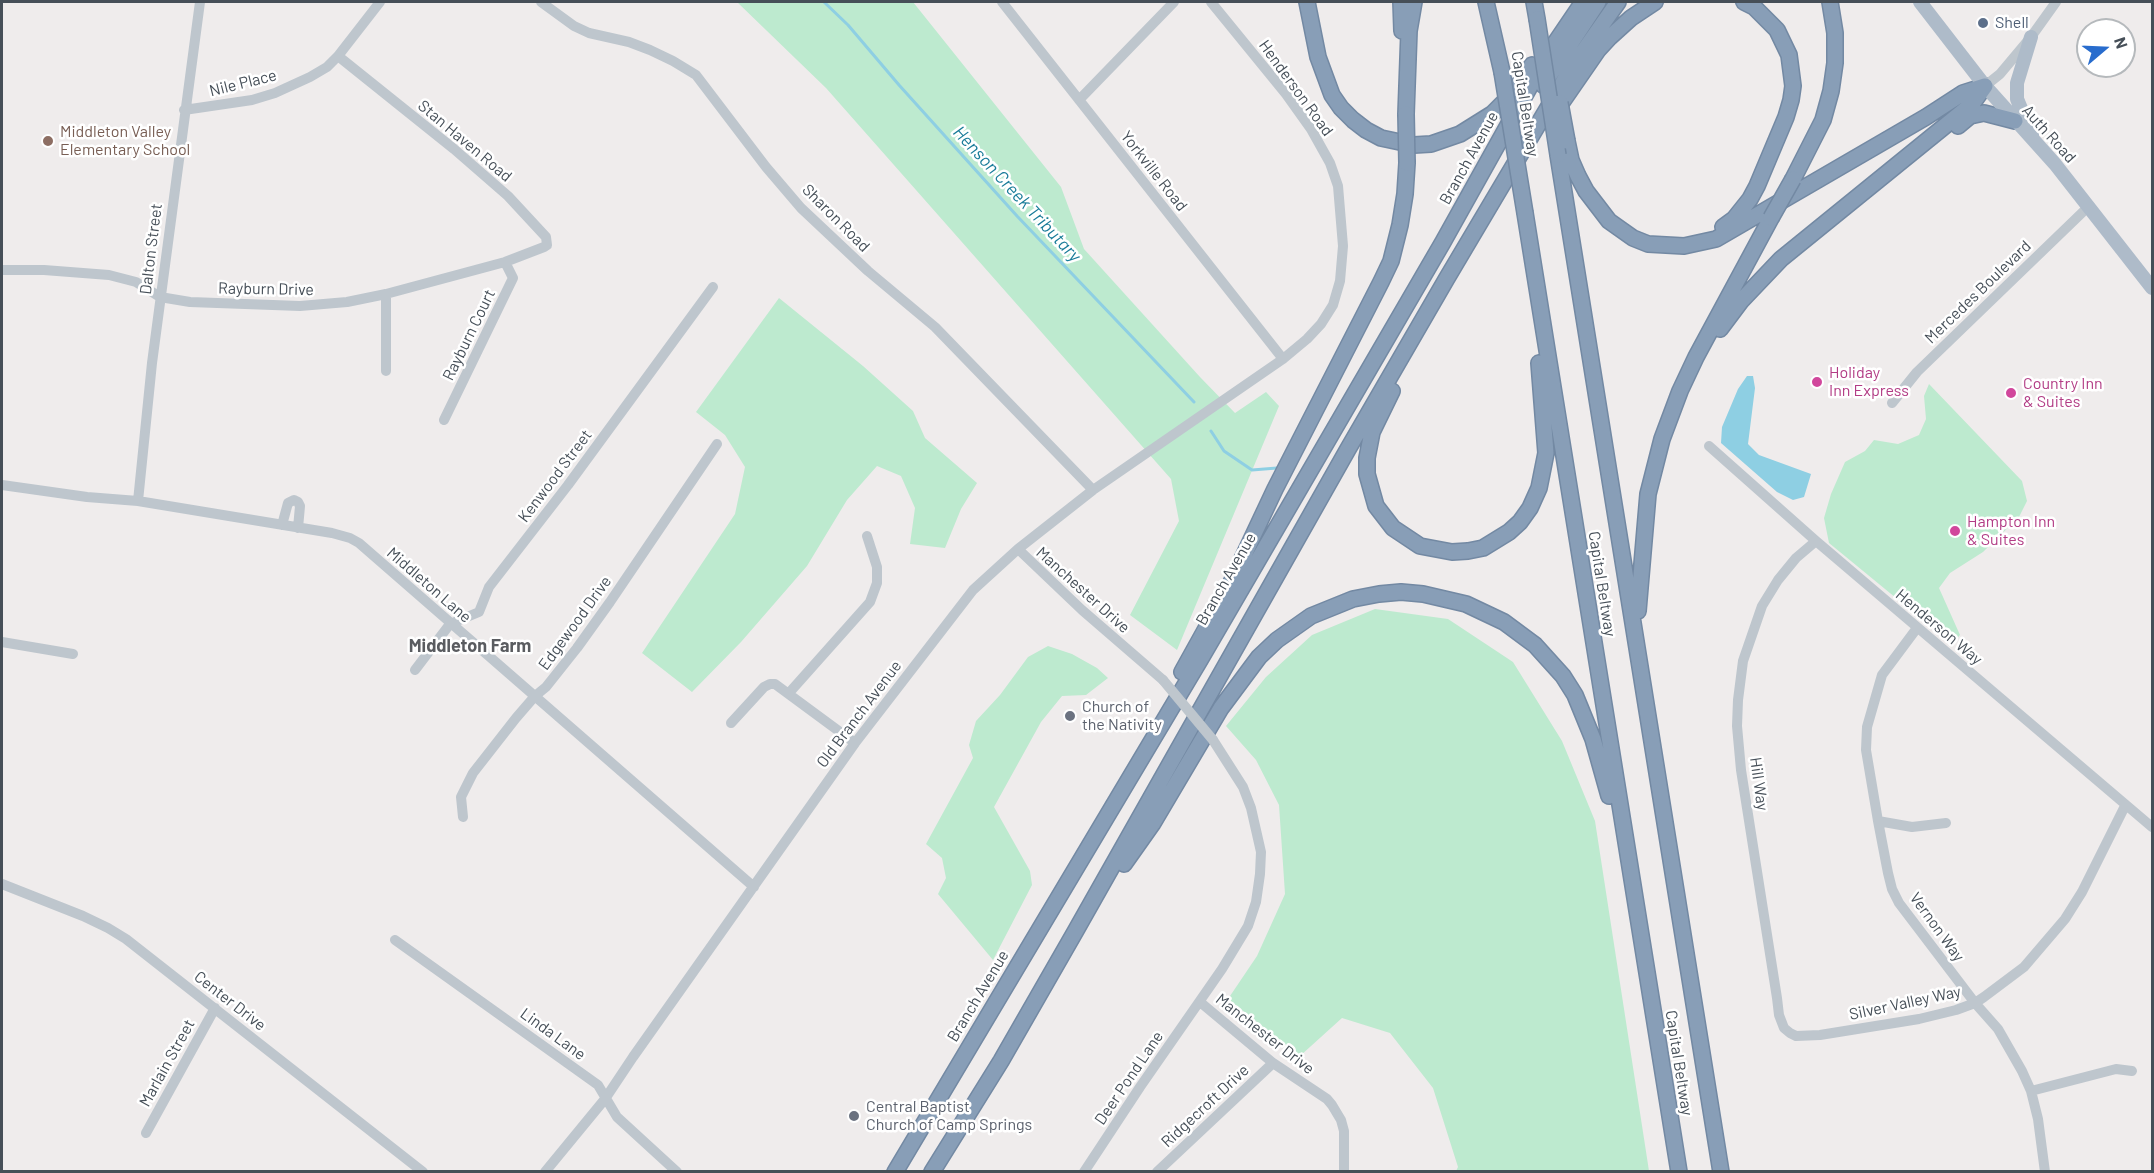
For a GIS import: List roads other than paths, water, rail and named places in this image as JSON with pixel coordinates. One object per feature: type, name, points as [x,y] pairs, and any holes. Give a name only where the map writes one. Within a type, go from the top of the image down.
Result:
[{"type":"highway","points":[[1307,2],[1318,57],[1332,95],[1341,108],[1373,134],[1414,145],[1445,140],[1475,126],[1492,114],[1513,93],[1543,47],[1577,2]]},
{"type":"highway","points":[[1124,786],[1228,588],[1275,489],[1390,261],[1400,225],[1407,163],[1401,2]]},
{"type":"highway","points":[[1406,114],[1410,31],[1414,2]]},
{"type":"highway","name":"Capital Beltway","points":[[1488,2],[1502,72],[1679,1172]]},
{"type":"highway","name":"Branch Avenue","points":[[895,1172],[1200,660],[1443,242],[1549,52],[1583,2]]},
{"type":"highway","points":[[1443,242],[1570,41],[1598,2]]},
{"type":"highway","points":[[932,1172],[1001,1061],[1076,932],[1348,448],[1447,278],[1570,69],[1618,2]]},
{"type":"highway","points":[[1497,193],[1598,50],[1631,18],[1655,2]]},
{"type":"highway","points":[[1684,246],[1719,230],[1743,209],[1757,186],[1791,100],[1792,70],[1783,41],[1767,18],[1744,2]]},
{"type":"highway","points":[[1635,629],[1648,494],[1662,439],[1696,357],[1823,120],[1831,90],[1835,53],[1835,33],[1830,2]]},
{"type":"highway","points":[[1538,8],[1571,160],[1578,176],[1586,191],[1609,221],[1633,238],[1648,244],[1684,246],[1716,239],[1917,123],[1963,93],[1985,86]]},
{"type":"highway","name":"Capital Beltway","points":[[1538,8],[1558,155],[1721,1172]]},
{"type":"highway","points":[[1696,357],[1741,301],[1781,259],[1972,104],[1985,86]]},
{"type":"highway","points":[[1895,166],[1916,158],[1970,116],[1984,113],[2015,121]]},
{"type":"highway","points":[[1447,278],[1372,432],[1367,458],[1367,474],[1377,506],[1393,528],[1420,546],[1452,552],[1483,548],[1497,541],[1520,522],[1534,498],[1544,469],[1545,428],[1525,213]]},
{"type":"highway","points":[[1076,932],[1153,823],[1221,708],[1259,657],[1277,640],[1311,616],[1353,598],[1379,594],[1423,594],[1475,607],[1520,632],[1550,661],[1575,695],[1593,739],[1633,891]]},
{"type":"highway","points":[[944,1172],[1001,1061]]},
{"type":"highway","points":[[887,1172],[922,1116],[933,1106]]},
{"type":"main road","name":"Auth Road","points":[[1920,2],[1985,86],[2036,142],[2152,288]]},
{"type":"main road","points":[[2031,37],[2016,83],[2017,99],[2036,142]]},
{"type":"street","name":"Dalton Street","points":[[138,501],[160,297],[200,2]]},
{"type":"street","name":"Nile Place","points":[[184,110],[234,104],[275,93],[319,72],[338,56],[380,2]]},
{"type":"street","name":"Sharon Road","points":[[542,2],[574,26],[590,33],[640,46],[673,61],[696,75],[760,159],[801,208],[868,271],[935,327],[1093,490]]},
{"type":"street","name":"Yorkville Road","points":[[1002,2],[1282,359]]},
{"type":"street","points":[[1078,100],[1174,2]]},
{"type":"street","name":"Henderson Road","points":[[1211,2],[1286,94],[1311,129],[1330,163],[1338,186],[1343,246],[1340,281],[1333,305],[1321,324],[1307,339],[1282,359]]},
{"type":"street","points":[[1985,86],[2000,74],[2056,2]]},
{"type":"street","name":"Stan Haven Road","points":[[338,56],[454,149],[523,210],[547,240],[547,244],[541,250],[530,254]]},
{"type":"street","name":"Mercedes Boulevard","points":[[1892,403],[1917,372],[2088,207]]},
{"type":"street","name":"Rayburn Drive","points":[[2,270],[44,270],[109,275],[136,282],[160,297],[230,304],[300,306],[347,302],[386,294],[530,254]]},
{"type":"street","name":"Rayburn Court","points":[[444,420],[513,278],[505,262]]},
{"type":"street","name":"Kenwood Street","points":[[450,624],[479,612],[489,587],[568,485],[713,287]]},
{"type":"street","points":[[386,294],[386,371]]},
{"type":"street","name":"Old Branch Avenue","points":[[544,1172],[605,1099],[855,742],[973,590],[1018,549],[1093,490],[1282,359]]},
{"type":"street","name":"Edgewood Drive","points":[[464,817],[461,797],[473,773],[535,696],[546,687],[563,666],[610,602],[717,444]]},
{"type":"street","name":"Henderson Way","points":[[1709,446],[1917,628],[2152,827]]},
{"type":"street","name":"Middleton Lane","points":[[2,485],[87,497],[138,501],[342,535],[358,543],[754,887]]},
{"type":"street","points":[[282,525],[288,502],[294,500],[300,506],[298,528]]},
{"type":"street","points":[[789,693],[870,602],[877,583],[877,567],[867,536]]},
{"type":"street","name":"Hill Way","points":[[1805,1037],[1790,1033],[1784,1028],[1779,1016],[1741,770],[1737,726],[1740,673],[1762,606],[1778,580],[1796,558],[1816,541]]},
{"type":"street","name":"Manchester Drive","points":[[1018,549],[1082,610],[1163,680],[1213,740],[1243,787],[1251,808],[1261,852],[1256,902],[1248,926],[1200,1002],[1273,1063],[1327,1099],[1341,1120],[1344,1131],[1344,1172]]},
{"type":"street","points":[[415,670],[450,624]]},
{"type":"street","name":"Vernon Way","points":[[1917,628],[1882,675],[1868,727],[1866,750],[1888,873],[1899,903],[2010,1047],[2031,1091],[2042,1139],[2045,1172]]},
{"type":"street","points":[[2,642],[73,654]]},
{"type":"street","points":[[731,723],[770,684],[775,684],[855,742]]},
{"type":"street","name":"Silver Valley Way","points":[[1805,1037],[1919,1019],[1975,1003],[2024,967],[2065,919],[2082,892],[2126,806]]},
{"type":"street","points":[[1878,821],[1912,827],[1946,823]]},
{"type":"street","name":"Center Drive","points":[[2,884],[108,928],[140,949],[423,1172]]},
{"type":"street","name":"Linda Lane","points":[[395,940],[598,1085],[617,1116],[677,1172]]},
{"type":"street","name":"Deer Pond Lane","points":[[1084,1172],[1200,1002]]},
{"type":"street","name":"Marlain Street","points":[[146,1133],[215,1008]]},
{"type":"street","name":"Ridgecroft Drive","points":[[1157,1172],[1273,1063]]},
{"type":"street","points":[[2031,1091],[2116,1069],[2132,1071]]},
{"type":"water","points":[[1747,376],[1753,376],[1755,388],[1748,444],[1759,455],[1811,474],[1804,497],[1793,500],[1777,492],[1721,443],[1722,427],[1738,389]]},
{"type":"waterway","name":"Henson Creek Tributary","points":[[824,2],[848,25],[1017,216],[1194,402]]},
{"type":"waterway","name":"Henson Creek Tributary","points":[[1211,431],[1224,451],[1252,470],[1277,468]]},
{"type":"place","name":"Shell","points":[[1983,23]]},
{"type":"place","name":"Middleton Valley Elementary School","points":[[48,141]]},
{"type":"place","name":"Holiday Inn Express","points":[[1817,382]]},
{"type":"place","name":"Country Inn & Suites","points":[[2011,393]]},
{"type":"place","name":"Hampton Inn & Suites","points":[[1955,531]]},
{"type":"place","name":"Church of the Nativity","points":[[1070,716]]},
{"type":"place","name":"Central Baptist Church of Camp Springs","points":[[854,1116]]},
{"type":"district","name":"Middleton Farm","points":[[470,646]]}]
